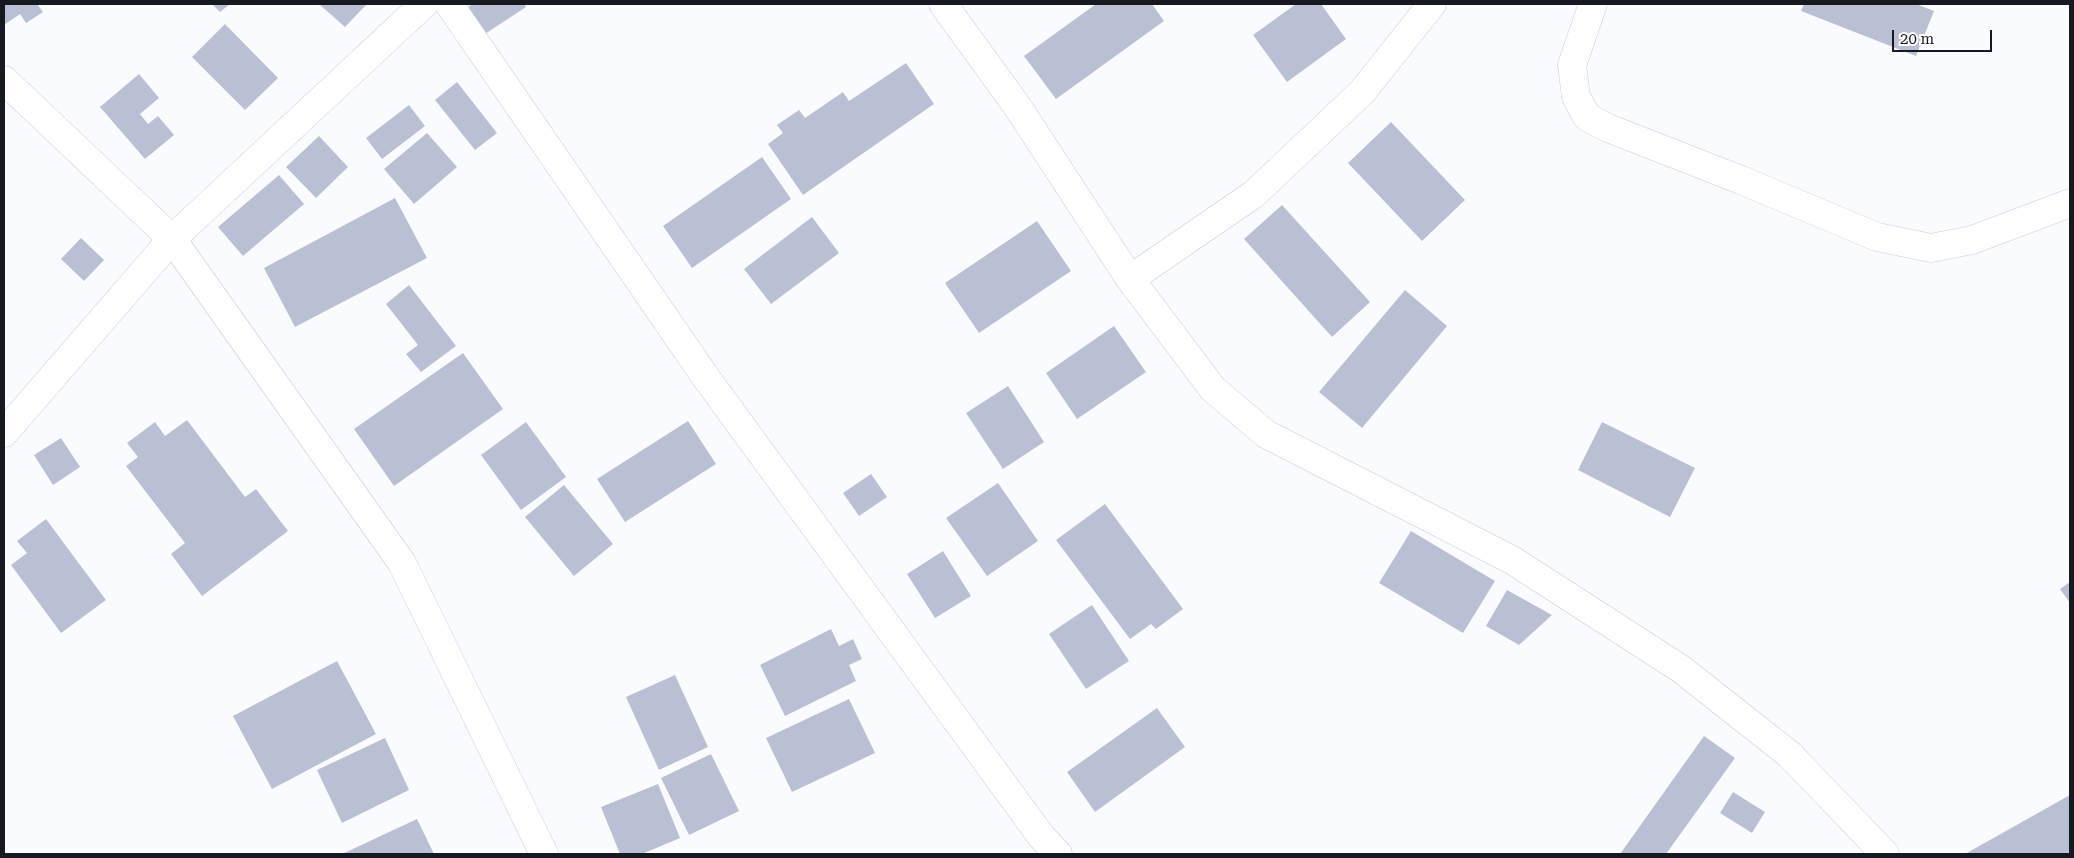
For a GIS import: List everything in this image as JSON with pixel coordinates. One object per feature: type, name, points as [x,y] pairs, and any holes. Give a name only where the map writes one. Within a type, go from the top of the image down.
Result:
[{"type":"street","points":[[4,433],[172,239],[424,4]]},
{"type":"street","points":[[449,4],[707,379],[1041,836],[1058,854]]},
{"type":"street","points":[[943,4],[1017,106],[1130,279],[1213,389],[1266,434],[1512,560],[1680,668],[1790,755],[1885,854]]},
{"type":"street","points":[[1130,279],[1254,194],[1362,92],[1432,4]]},
{"type":"street","points":[[1593,4],[1572,65],[1576,97],[1587,117],[1608,128],[1741,180],[1877,237],[1931,248],[1972,240],[2070,203]]},
{"type":"street","points":[[4,80],[172,239],[402,563],[544,854]]},
{"type":"building","points":[[4,4],[37,4],[43,12],[26,23],[20,14],[4,25]]},
{"type":"building","points":[[212,4],[230,4],[220,12]]},
{"type":"building","points":[[319,4],[367,4],[345,27]]},
{"type":"building","points":[[473,4],[524,4],[526,7],[485,34],[468,7]]},
{"type":"building","points":[[1096,4],[1152,4],[1164,21],[1056,99],[1024,56]]},
{"type":"building","points":[[1296,4],[1321,4],[1346,39],[1287,82],[1253,35]]},
{"type":"building","points":[[1804,4],[1916,4],[1934,11],[1916,56],[1801,11]]},
{"type":"building","points":[[225,24],[278,78],[245,110],[192,57]]},
{"type":"building","points":[[906,63],[934,104],[803,195],[768,144],[783,133],[777,125],[799,110],[805,118],[843,92],[849,101]]},
{"type":"building","points":[[139,74],[159,98],[140,114],[148,124],[158,116],[174,135],[145,159],[100,107]]},
{"type":"building","points":[[457,82],[497,133],[475,150],[435,100]]},
{"type":"building","points":[[409,105],[425,126],[382,159],[366,138]]},
{"type":"building","points":[[1391,122],[1465,200],[1422,241],[1348,163]]},
{"type":"building","points":[[427,133],[457,167],[414,204],[384,169]]},
{"type":"building","points":[[319,136],[348,167],[316,198],[286,167]]},
{"type":"building","points":[[762,157],[791,199],[692,268],[663,226]]},
{"type":"building","points":[[279,175],[304,204],[243,256],[218,227]]},
{"type":"building","points":[[395,198],[427,258],[295,327],[264,268]]},
{"type":"building","points":[[1282,205],[1370,302],[1332,337],[1244,239]]},
{"type":"building","points":[[812,217],[839,253],[771,304],[744,269]]},
{"type":"building","points":[[1037,221],[1071,271],[979,333],[945,283]]},
{"type":"building","points":[[81,238],[104,260],[84,281],[61,259]]},
{"type":"building","points":[[409,285],[456,346],[421,372],[406,354],[418,345],[386,304]]},
{"type":"building","points":[[1405,290],[1447,326],[1362,428],[1319,392]]},
{"type":"building","points":[[1114,326],[1146,372],[1077,419],[1046,373]]},
{"type":"building","points":[[463,353],[503,409],[394,486],[354,429]]},
{"type":"building","points":[[1008,386],[1044,442],[1003,469],[966,413]]},
{"type":"building","points":[[187,420],[245,497],[256,489],[288,531],[202,596],[171,554],[185,543],[126,466],[138,457],[127,443],[155,422],[165,436]]},
{"type":"building","points":[[688,421],[716,464],[625,522],[597,479]]},
{"type":"building","points":[[526,422],[566,477],[521,510],[481,455]]},
{"type":"building","points":[[1602,422],[1695,468],[1670,517],[1578,470]]},
{"type":"building","points":[[61,438],[80,467],[53,485],[34,455]]},
{"type":"building","points":[[871,474],[887,497],[859,516],[843,493]]},
{"type":"building","points":[[998,483],[1038,541],[987,576],[946,518]]},
{"type":"building","points":[[564,485],[613,544],[574,576],[525,517]]},
{"type":"building","points":[[1105,504],[1183,609],[1156,629],[1151,624],[1130,639],[1056,540]]},
{"type":"building","points":[[46,519],[106,600],[61,633],[11,565],[27,553],[17,541]]},
{"type":"building","points":[[1411,531],[1495,581],[1463,633],[1379,583]]},
{"type":"building","points":[[943,551],[971,596],[935,618],[907,574]]},
{"type":"building","points":[[2070,582],[2070,603],[2060,589]]},
{"type":"building","points":[[1507,590],[1552,615],[1519,645],[1486,626]]},
{"type":"building","points":[[1092,605],[1129,661],[1086,689],[1049,634]]},
{"type":"building","points":[[831,629],[839,646],[853,639],[862,659],[849,665],[856,681],[785,716],[760,665]]},
{"type":"building","points":[[337,661],[376,734],[272,789],[233,716]]},
{"type":"building","points":[[675,675],[708,747],[659,770],[626,697]]},
{"type":"building","points":[[849,699],[875,753],[792,792],[766,738]]},
{"type":"building","points":[[1157,708],[1185,747],[1095,812],[1067,772]]},
{"type":"building","points":[[1704,736],[1735,758],[1666,854],[1620,854]]},
{"type":"building","points":[[385,738],[409,790],[342,823],[317,770]]},
{"type":"building","points":[[711,754],[739,811],[689,835],[661,778]]},
{"type":"building","points":[[658,784],[680,838],[642,854],[620,854],[601,807]]},
{"type":"building","points":[[1733,792],[1765,812],[1752,833],[1720,813]]},
{"type":"building","points":[[2070,795],[2070,852],[2066,854],[1965,854]]},
{"type":"building","points":[[417,819],[434,854],[342,854]]}]
